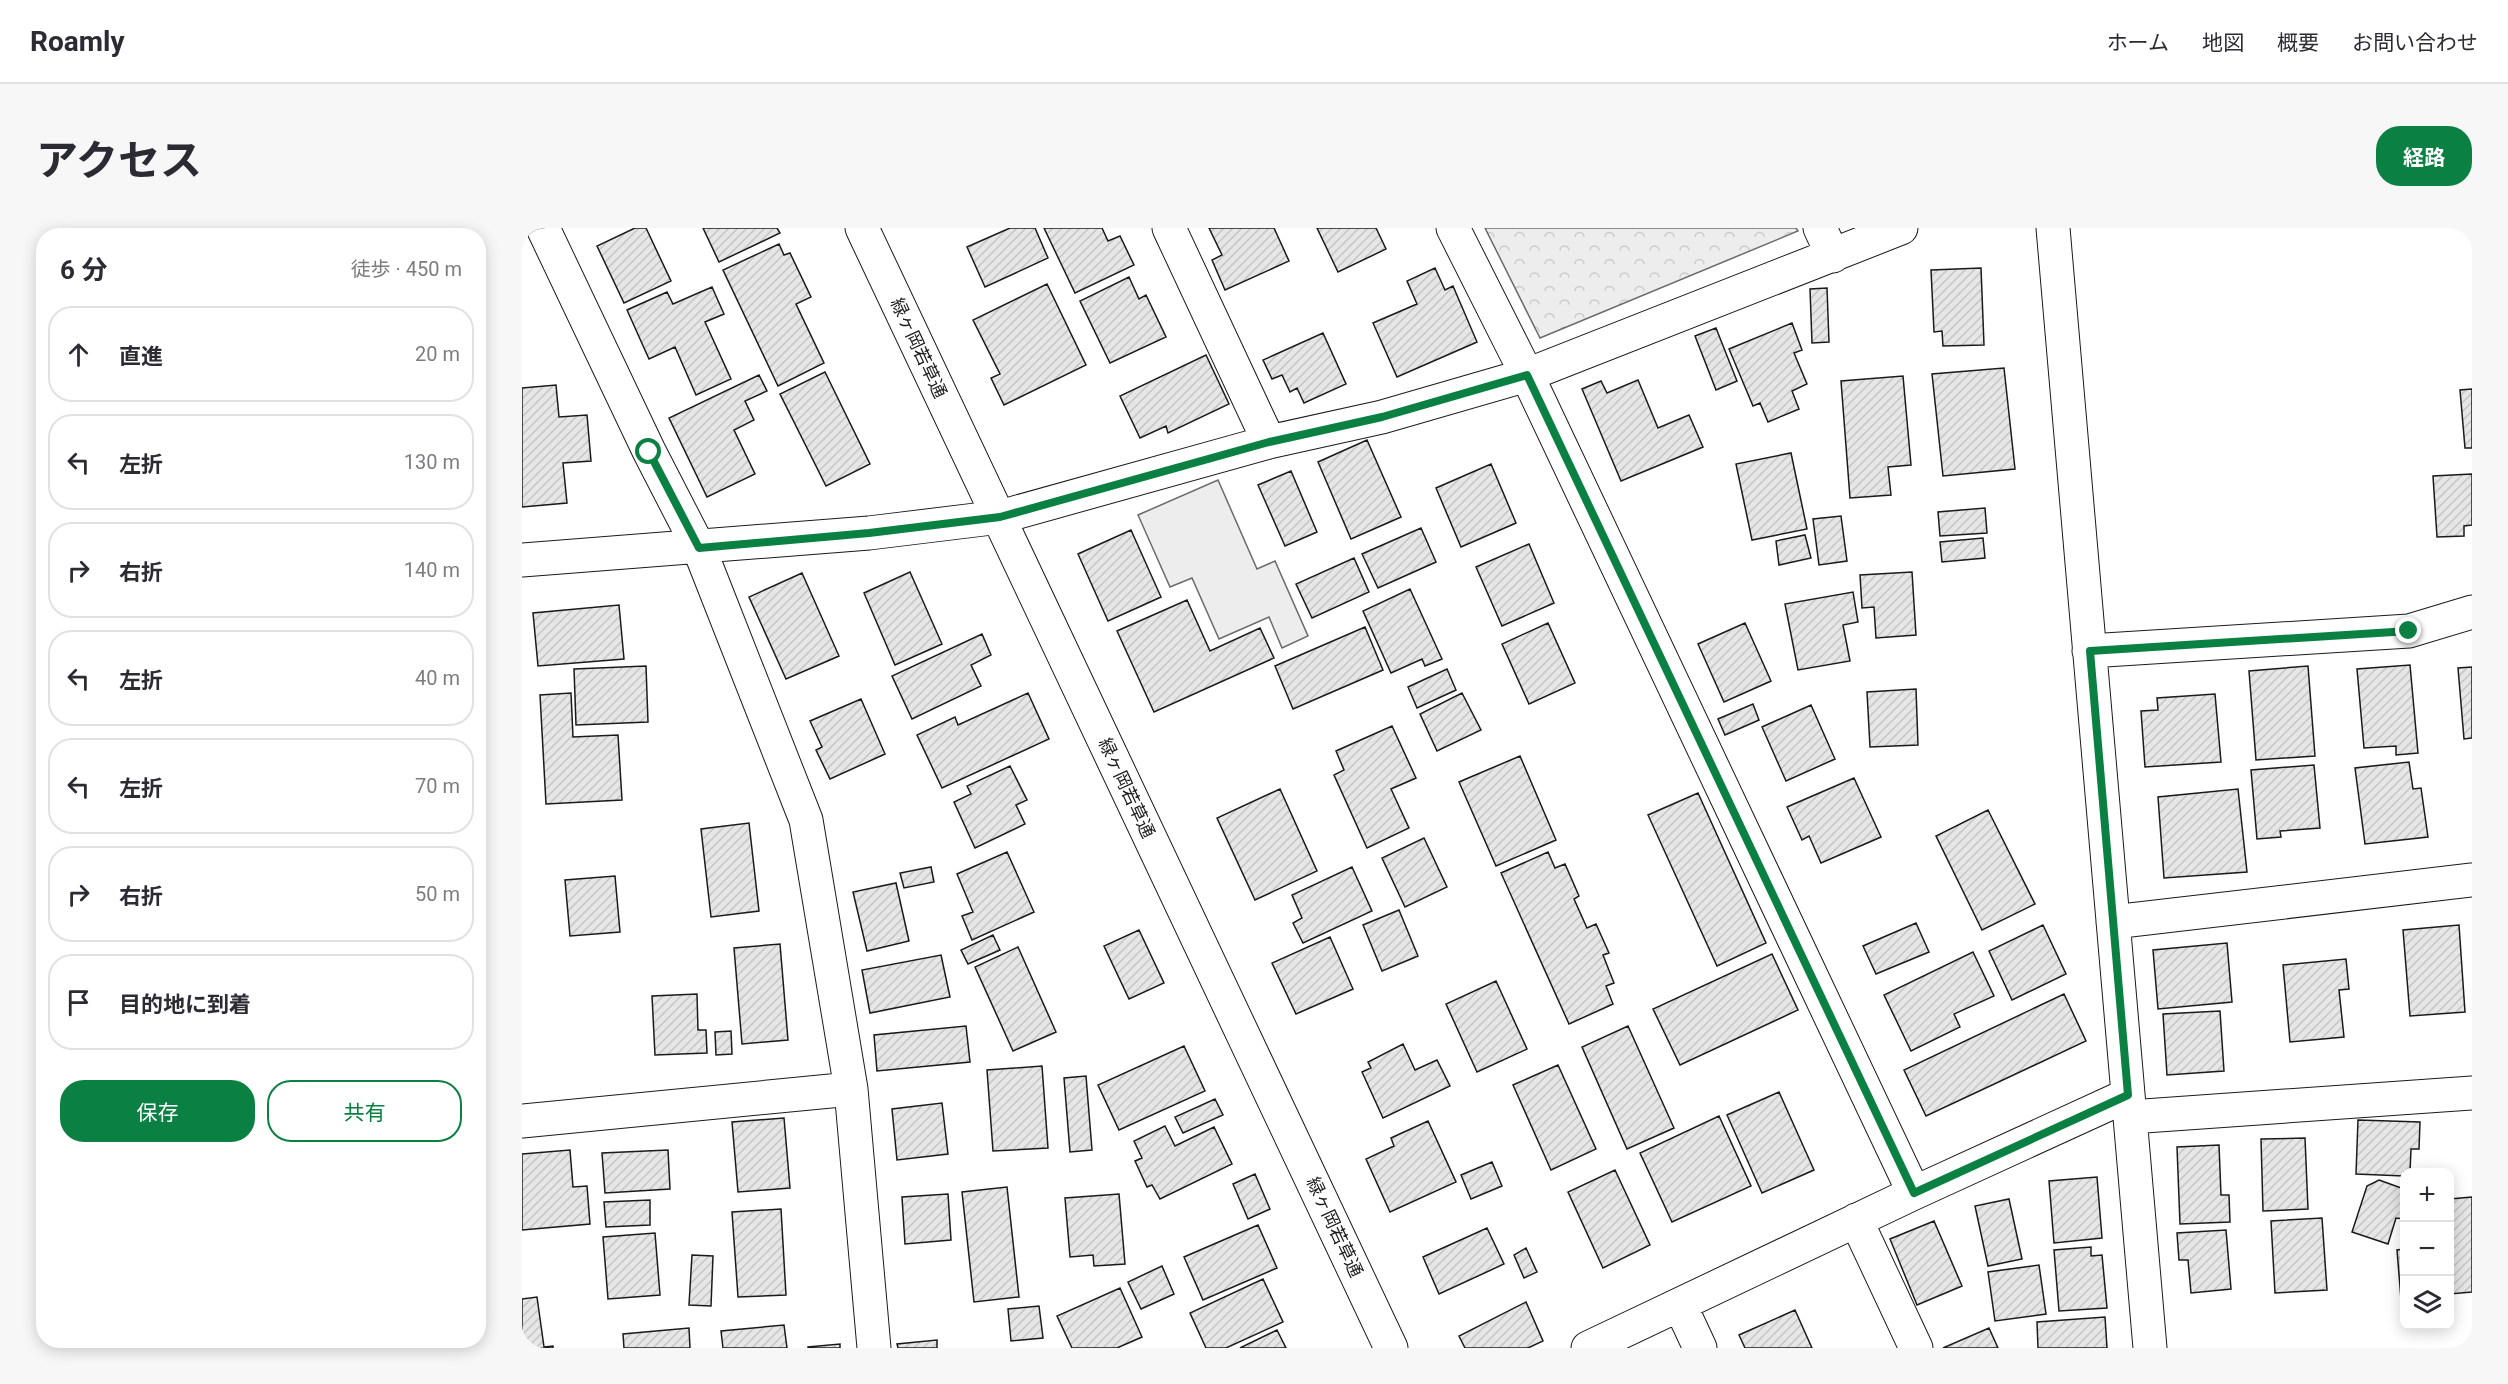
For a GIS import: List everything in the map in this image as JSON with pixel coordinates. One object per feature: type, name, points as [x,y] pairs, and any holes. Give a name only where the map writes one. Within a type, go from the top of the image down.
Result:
[{"type":"street","points":[[543,228],[649,452],[699,548],[806,820],[851,1089],[874,1348]]},
{"type":"street","name":"緑ヶ岡若草通","points":[[862,228],[1392,1348]]},
{"type":"street","points":[[1169,228],[1269,442]]},
{"type":"street","points":[[1453,228],[1527,375],[1914,1193]]},
{"type":"street","points":[[522,560],[869,533],[1000,517],[1269,442],[1382,417],[1527,375],[1826,242],[1901,228]]},
{"type":"street","points":[[2053,228],[2150,1348]]},
{"type":"street","points":[[2090,651],[2409,631],[2472,612]]},
{"type":"street","points":[[2114,922],[2472,880]]},
{"type":"street","points":[[522,1121],[851,1089]]},
{"type":"street","points":[[1588,1348],[1914,1193],[2129,1106],[2472,1093]]},
{"type":"street","points":[[1856,1221],[1916,1348]]},
{"type":"street","points":[[1680,1305],[1700,1348]]},
{"type":"green space","points":[[1485,228],[1796,228],[1798,231],[1540,338]]},
{"type":"shaded area","points":[[1218,480],[1257,569],[1275,561],[1308,636],[1282,648],[1269,617],[1219,639],[1192,578],[1170,587],[1138,515]]},
{"type":"building","points":[[635,228],[646,228],[671,281],[624,303],[597,246]]},
{"type":"building","points":[[703,228],[777,228],[780,233],[719,262]]},
{"type":"building","points":[[1010,228],[1035,228],[1048,258],[985,287],[967,247]]},
{"type":"building","points":[[1044,228],[1102,228],[1108,241],[1120,236],[1134,265],[1075,293]]},
{"type":"building","points":[[1209,228],[1274,228],[1289,261],[1225,290],[1212,260],[1222,255]]},
{"type":"building","points":[[1317,228],[1376,228],[1386,249],[1338,272]]},
{"type":"building","points":[[779,244],[784,255],[790,253],[811,297],[796,304],[824,363],[778,386],[723,270]]},
{"type":"building","points":[[1435,268],[1445,290],[1453,286],[1477,342],[1397,377],[1373,323],[1417,304],[1407,281]]},
{"type":"building","points":[[1981,268],[1984,345],[1943,346],[1942,331],[1934,332],[1931,270]]},
{"type":"building","points":[[1129,277],[1139,299],[1146,295],[1166,337],[1110,363],[1080,301]]},
{"type":"building","points":[[1047,284],[1086,365],[1004,405],[991,378],[1000,374],[973,320]]},
{"type":"building","points":[[712,287],[724,314],[705,322],[731,379],[696,395],[675,347],[649,359],[627,310],[667,292],[673,304]]},
{"type":"building","points":[[1827,288],[1829,342],[1812,343],[1810,289]]},
{"type":"building","points":[[1792,323],[1802,350],[1794,353],[1807,384],[1792,391],[1799,409],[1768,422],[1760,403],[1753,406],[1729,349]]},
{"type":"building","points":[[1716,328],[1737,381],[1716,390],[1695,336]]},
{"type":"building","points":[[1323,333],[1346,384],[1304,403],[1297,388],[1290,392],[1282,375],[1272,379],[1263,360]]},
{"type":"building","points":[[1206,355],[1229,404],[1168,433],[1166,426],[1140,438],[1120,396]]},
{"type":"building","points":[[2004,368],[2015,469],[1943,476],[1932,374]]},
{"type":"building","points":[[825,372],[870,464],[826,486],[780,394]]},
{"type":"building","points":[[759,375],[767,391],[745,401],[754,420],[734,430],[755,474],[707,497],[669,418]]},
{"type":"building","points":[[1903,376],[1911,465],[1888,467],[1891,495],[1850,498],[1841,381]]},
{"type":"building","points":[[1638,380],[1658,428],[1689,415],[1703,447],[1621,481],[1582,389],[1601,381],[1607,393]]},
{"type":"building","points":[[556,385],[559,417],[587,415],[591,461],[563,463],[567,503],[522,507],[522,388]]},
{"type":"building","points":[[2472,389],[2472,448],[2465,448],[2460,390]]},
{"type":"building","points":[[1367,440],[1401,517],[1351,539],[1318,462]]},
{"type":"building","points":[[1791,453],[1807,529],[1752,540],[1736,464]]},
{"type":"building","points":[[1491,464],[1516,523],[1461,547],[1436,488]]},
{"type":"building","points":[[1291,471],[1317,532],[1285,546],[1258,485]]},
{"type":"building","points":[[2472,474],[2472,525],[2464,526],[2464,536],[2437,537],[2433,476]]},
{"type":"building","points":[[1985,508],[1987,533],[1940,536],[1938,512]]},
{"type":"building","points":[[1841,516],[1847,561],[1819,565],[1813,519]]},
{"type":"building","points":[[1421,528],[1436,562],[1378,588],[1362,554]]},
{"type":"building","points":[[1131,530],[1161,597],[1108,621],[1078,554]]},
{"type":"building","points":[[1805,535],[1811,558],[1779,565],[1776,541]]},
{"type":"building","points":[[1983,538],[1985,558],[1942,562],[1940,542]]},
{"type":"building","points":[[1529,544],[1554,603],[1502,626],[1476,567]]},
{"type":"building","points":[[1354,558],[1369,592],[1312,618],[1296,584]]},
{"type":"building","points":[[910,572],[942,644],[895,665],[864,593]]},
{"type":"building","points":[[1912,572],[1916,635],[1876,638],[1874,607],[1862,608],[1860,575]]},
{"type":"building","points":[[802,573],[839,656],[786,679],[749,597]]},
{"type":"building","points":[[1410,589],[1442,659],[1425,666],[1422,659],[1391,673],[1363,611]]},
{"type":"building","points":[[1853,592],[1858,622],[1843,625],[1850,661],[1798,670],[1785,604]]},
{"type":"building","points":[[1187,600],[1210,651],[1260,628],[1274,658],[1154,712],[1117,631]]},
{"type":"building","points":[[619,605],[624,659],[538,666],[533,613]]},
{"type":"building","points":[[1548,623],[1575,683],[1529,704],[1502,644]]},
{"type":"building","points":[[1745,623],[1771,681],[1724,702],[1698,644]]},
{"type":"building","points":[[1365,627],[1383,670],[1293,709],[1275,666]]},
{"type":"building","points":[[982,634],[991,655],[971,665],[981,686],[912,719],[892,676]]},
{"type":"building","points":[[2410,665],[2418,753],[2396,755],[2396,746],[2364,748],[2357,669]]},
{"type":"building","points":[[646,666],[648,722],[576,725],[574,669]]},
{"type":"building","points":[[2308,666],[2315,756],[2256,760],[2249,671]]},
{"type":"building","points":[[2472,667],[2472,738],[2464,739],[2458,668]]},
{"type":"building","points":[[1447,669],[1456,690],[1417,708],[1408,687]]},
{"type":"building","points":[[1916,689],[1918,745],[1870,747],[1867,692]]},
{"type":"building","points":[[571,693],[573,737],[618,735],[622,800],[546,804],[540,695]]},
{"type":"building","points":[[1028,693],[1049,739],[942,788],[917,735],[955,717],[958,725]]},
{"type":"building","points":[[1462,693],[1481,730],[1437,751],[1420,714]]},
{"type":"building","points":[[2215,694],[2221,762],[2145,767],[2141,711],[2158,710],[2157,698]]},
{"type":"building","points":[[861,699],[885,754],[830,779],[816,750],[822,747],[810,721]]},
{"type":"building","points":[[1753,704],[1759,720],[1725,735],[1718,719]]},
{"type":"building","points":[[1811,705],[1835,759],[1786,781],[1762,727]]},
{"type":"building","points":[[1392,726],[1416,778],[1391,789],[1409,828],[1367,848],[1334,775],[1344,770],[1336,751]]},
{"type":"building","points":[[1520,756],[1556,840],[1496,866],[1459,782]]},
{"type":"building","points":[[2409,762],[2413,789],[2421,788],[2428,837],[2365,844],[2355,768]]},
{"type":"building","points":[[2314,765],[2320,828],[2280,831],[2281,837],[2257,839],[2251,770]]},
{"type":"building","points":[[1010,766],[1027,800],[1016,805],[1025,824],[975,848],[954,802],[971,794],[967,786]]},
{"type":"building","points":[[1854,778],[1881,837],[1821,863],[1809,836],[1802,840],[1787,807]]},
{"type":"building","points":[[1280,789],[1317,871],[1255,900],[1217,818]]},
{"type":"building","points":[[2238,789],[2247,872],[2164,878],[2158,797]]},
{"type":"building","points":[[1698,793],[1766,943],[1717,966],[1648,815]]},
{"type":"building","points":[[1988,810],[2035,904],[1982,930],[1936,836]]},
{"type":"building","points":[[749,823],[759,911],[711,917],[701,829]]},
{"type":"building","points":[[1424,838],[1447,887],[1405,907],[1382,858]]},
{"type":"building","points":[[1007,852],[1034,912],[972,940],[962,916],[973,912],[957,874]]},
{"type":"building","points":[[1548,852],[1555,868],[1565,864],[1579,896],[1574,899],[1587,928],[1596,924],[1609,953],[1603,955],[1614,983],[1606,986],[1613,1004],[1569,1024],[1501,873]]},
{"type":"building","points":[[931,867],[934,882],[904,888],[900,873]]},
{"type":"building","points":[[1352,867],[1372,911],[1303,943],[1293,923],[1302,918],[1292,895]]},
{"type":"building","points":[[615,876],[620,932],[570,936],[565,880]]},
{"type":"building","points":[[896,883],[909,941],[867,951],[853,892]]},
{"type":"building","points":[[1399,910],[1418,956],[1382,971],[1363,925]]},
{"type":"building","points":[[1916,923],[1929,952],[1876,974],[1863,946]]},
{"type":"building","points":[[2043,925],[2066,974],[2012,1000],[1989,951]]},
{"type":"building","points":[[2459,925],[2465,1012],[2410,1016],[2403,930]]},
{"type":"building","points":[[1139,930],[1164,983],[1129,999],[1104,946]]},
{"type":"building","points":[[993,935],[1000,950],[968,964],[961,950]]},
{"type":"building","points":[[1330,937],[1353,989],[1296,1014],[1272,963]]},
{"type":"building","points":[[2227,943],[2232,1002],[2158,1009],[2153,950]]},
{"type":"building","points":[[780,944],[788,1040],[742,1044],[734,948]]},
{"type":"building","points":[[1018,947],[1056,1032],[1013,1051],[975,967]]},
{"type":"building","points":[[1973,952],[1994,996],[1954,1014],[1960,1027],[1911,1051],[1884,995]]},
{"type":"building","points":[[1772,954],[1798,1010],[1680,1065],[1653,1009]]},
{"type":"building","points":[[941,955],[950,997],[870,1013],[862,970]]},
{"type":"building","points":[[2346,959],[2349,989],[2339,990],[2344,1037],[2290,1042],[2283,965]]},
{"type":"building","points":[[1496,981],[1527,1049],[1477,1072],[1446,1004]]},
{"type":"building","points":[[697,994],[698,1030],[706,1030],[707,1053],[655,1055],[652,996]]},
{"type":"building","points":[[2064,994],[2086,1041],[1926,1116],[1904,1070]]},
{"type":"building","points":[[2220,1011],[2224,1071],[2167,1075],[2163,1014]]},
{"type":"building","points":[[966,1026],[970,1062],[877,1071],[874,1035]]},
{"type":"building","points":[[1628,1026],[1674,1128],[1627,1149],[1582,1047]]},
{"type":"building","points":[[731,1031],[732,1054],[716,1055],[715,1032]]},
{"type":"building","points":[[1403,1044],[1415,1070],[1437,1060],[1450,1086],[1383,1118],[1362,1072],[1371,1068],[1368,1062]]},
{"type":"building","points":[[1184,1046],[1205,1091],[1119,1130],[1098,1085]]},
{"type":"building","points":[[1558,1065],[1596,1149],[1551,1170],[1513,1085]]},
{"type":"building","points":[[1042,1066],[1048,1148],[993,1151],[987,1070]]},
{"type":"building","points":[[1086,1076],[1092,1150],[1070,1152],[1064,1078]]},
{"type":"building","points":[[1779,1092],[1814,1170],[1762,1193],[1727,1115]]},
{"type":"building","points":[[1215,1099],[1223,1115],[1183,1133],[1175,1117]]},
{"type":"building","points":[[942,1103],[948,1154],[897,1160],[892,1109]]},
{"type":"building","points":[[1719,1116],[1751,1186],[1672,1222],[1640,1153]]},
{"type":"building","points":[[784,1118],[790,1188],[738,1192],[732,1122]]},
{"type":"building","points":[[2358,1120],[2420,1122],[2419,1149],[2411,1149],[2410,1168],[2400,1168],[2400,1176],[2356,1174]]},
{"type":"building","points":[[1428,1121],[1456,1182],[1390,1212],[1366,1159],[1394,1146],[1391,1138]]},
{"type":"building","points":[[1165,1126],[1175,1146],[1214,1127],[1232,1164],[1160,1199],[1152,1185],[1147,1187],[1135,1161],[1142,1158],[1134,1141]]},
{"type":"building","points":[[2305,1138],[2308,1209],[2263,1211],[2261,1139]]},
{"type":"building","points":[[2219,1145],[2221,1195],[2229,1195],[2230,1222],[2180,1224],[2177,1147]]},
{"type":"building","points":[[570,1150],[573,1187],[587,1186],[590,1224],[522,1230],[522,1154]]},
{"type":"building","points":[[668,1150],[670,1189],[605,1193],[602,1153]]},
{"type":"building","points":[[1492,1162],[1502,1186],[1471,1199],[1461,1175]]},
{"type":"building","points":[[1615,1170],[1650,1245],[1603,1268],[1568,1192]]},
{"type":"building","points":[[1255,1174],[1270,1209],[1248,1219],[1233,1184]]},
{"type":"building","points":[[2097,1177],[2102,1238],[2054,1243],[2049,1181]]},
{"type":"building","points":[[2379,1180],[2400,1188],[2400,1218],[2396,1218],[2388,1244],[2352,1232],[2367,1186]]},
{"type":"building","points":[[1007,1187],[1019,1297],[974,1302],[962,1192]]},
{"type":"building","points":[[948,1194],[951,1240],[905,1244],[902,1197]]},
{"type":"building","points":[[1119,1194],[1125,1264],[1094,1266],[1093,1255],[1070,1257],[1065,1198]]},
{"type":"building","points":[[2472,1197],[2472,1292],[2454,1294],[2454,1199]]},
{"type":"building","points":[[2009,1199],[2022,1259],[1988,1266],[1975,1206]]},
{"type":"building","points":[[650,1200],[650,1225],[606,1227],[604,1202]]},
{"type":"building","points":[[781,1209],[786,1295],[738,1297],[732,1212]]},
{"type":"building","points":[[2322,1218],[2327,1290],[2275,1293],[2271,1221]]},
{"type":"building","points":[[1934,1221],[1962,1286],[1917,1305],[1890,1239]]},
{"type":"building","points":[[1258,1225],[1277,1268],[1203,1300],[1184,1257]]},
{"type":"building","points":[[1487,1228],[1504,1264],[1439,1294],[1423,1257]]},
{"type":"building","points":[[2226,1230],[2231,1289],[2191,1293],[2188,1260],[2179,1260],[2177,1233]]},
{"type":"building","points":[[655,1233],[660,1295],[608,1299],[603,1237]]},
{"type":"building","points":[[2091,1247],[2091,1256],[2102,1255],[2107,1308],[2059,1311],[2054,1250]]},
{"type":"building","points":[[1526,1248],[1537,1272],[1524,1278],[1514,1255]]},
{"type":"building","points":[[2397,1250],[2400,1250],[2400,1287]]},
{"type":"building","points":[[692,1255],[713,1256],[711,1306],[689,1305]]},
{"type":"building","points":[[2039,1265],[2046,1314],[1995,1321],[1988,1272]]},
{"type":"building","points":[[1162,1266],[1174,1294],[1141,1309],[1128,1282]]},
{"type":"building","points":[[1263,1279],[1283,1322],[1226,1348],[1206,1348],[1190,1313]]},
{"type":"building","points":[[1120,1288],[1142,1337],[1117,1348],[1072,1348],[1057,1316]]},
{"type":"building","points":[[537,1297],[544,1347],[553,1346],[553,1348],[522,1348],[522,1299]]},
{"type":"building","points":[[1526,1302],[1543,1341],[1528,1348],[1465,1348],[1459,1336]]},
{"type":"building","points":[[1039,1306],[1043,1338],[1011,1341],[1008,1309]]},
{"type":"building","points":[[1795,1310],[1812,1348],[1745,1348],[1739,1335]]},
{"type":"building","points":[[2105,1317],[2107,1348],[2038,1348],[2037,1322]]},
{"type":"building","points":[[784,1325],[787,1348],[723,1348],[721,1331]]},
{"type":"building","points":[[689,1328],[690,1348],[624,1348],[623,1334]]},
{"type":"building","points":[[1989,1328],[1998,1348],[1943,1348]]},
{"type":"building","points":[[1277,1330],[1286,1348],[1240,1348]]},
{"type":"building","points":[[937,1340],[937,1348],[898,1348],[897,1344]]},
{"type":"building","points":[[840,1344],[840,1348],[808,1348],[808,1347]]},
{"type":"route","points":[[649,452],[699,548],[869,533],[1000,517],[1269,442],[1382,417],[1527,375],[1914,1193],[2128,1095],[2090,651],[2409,631]]}]
